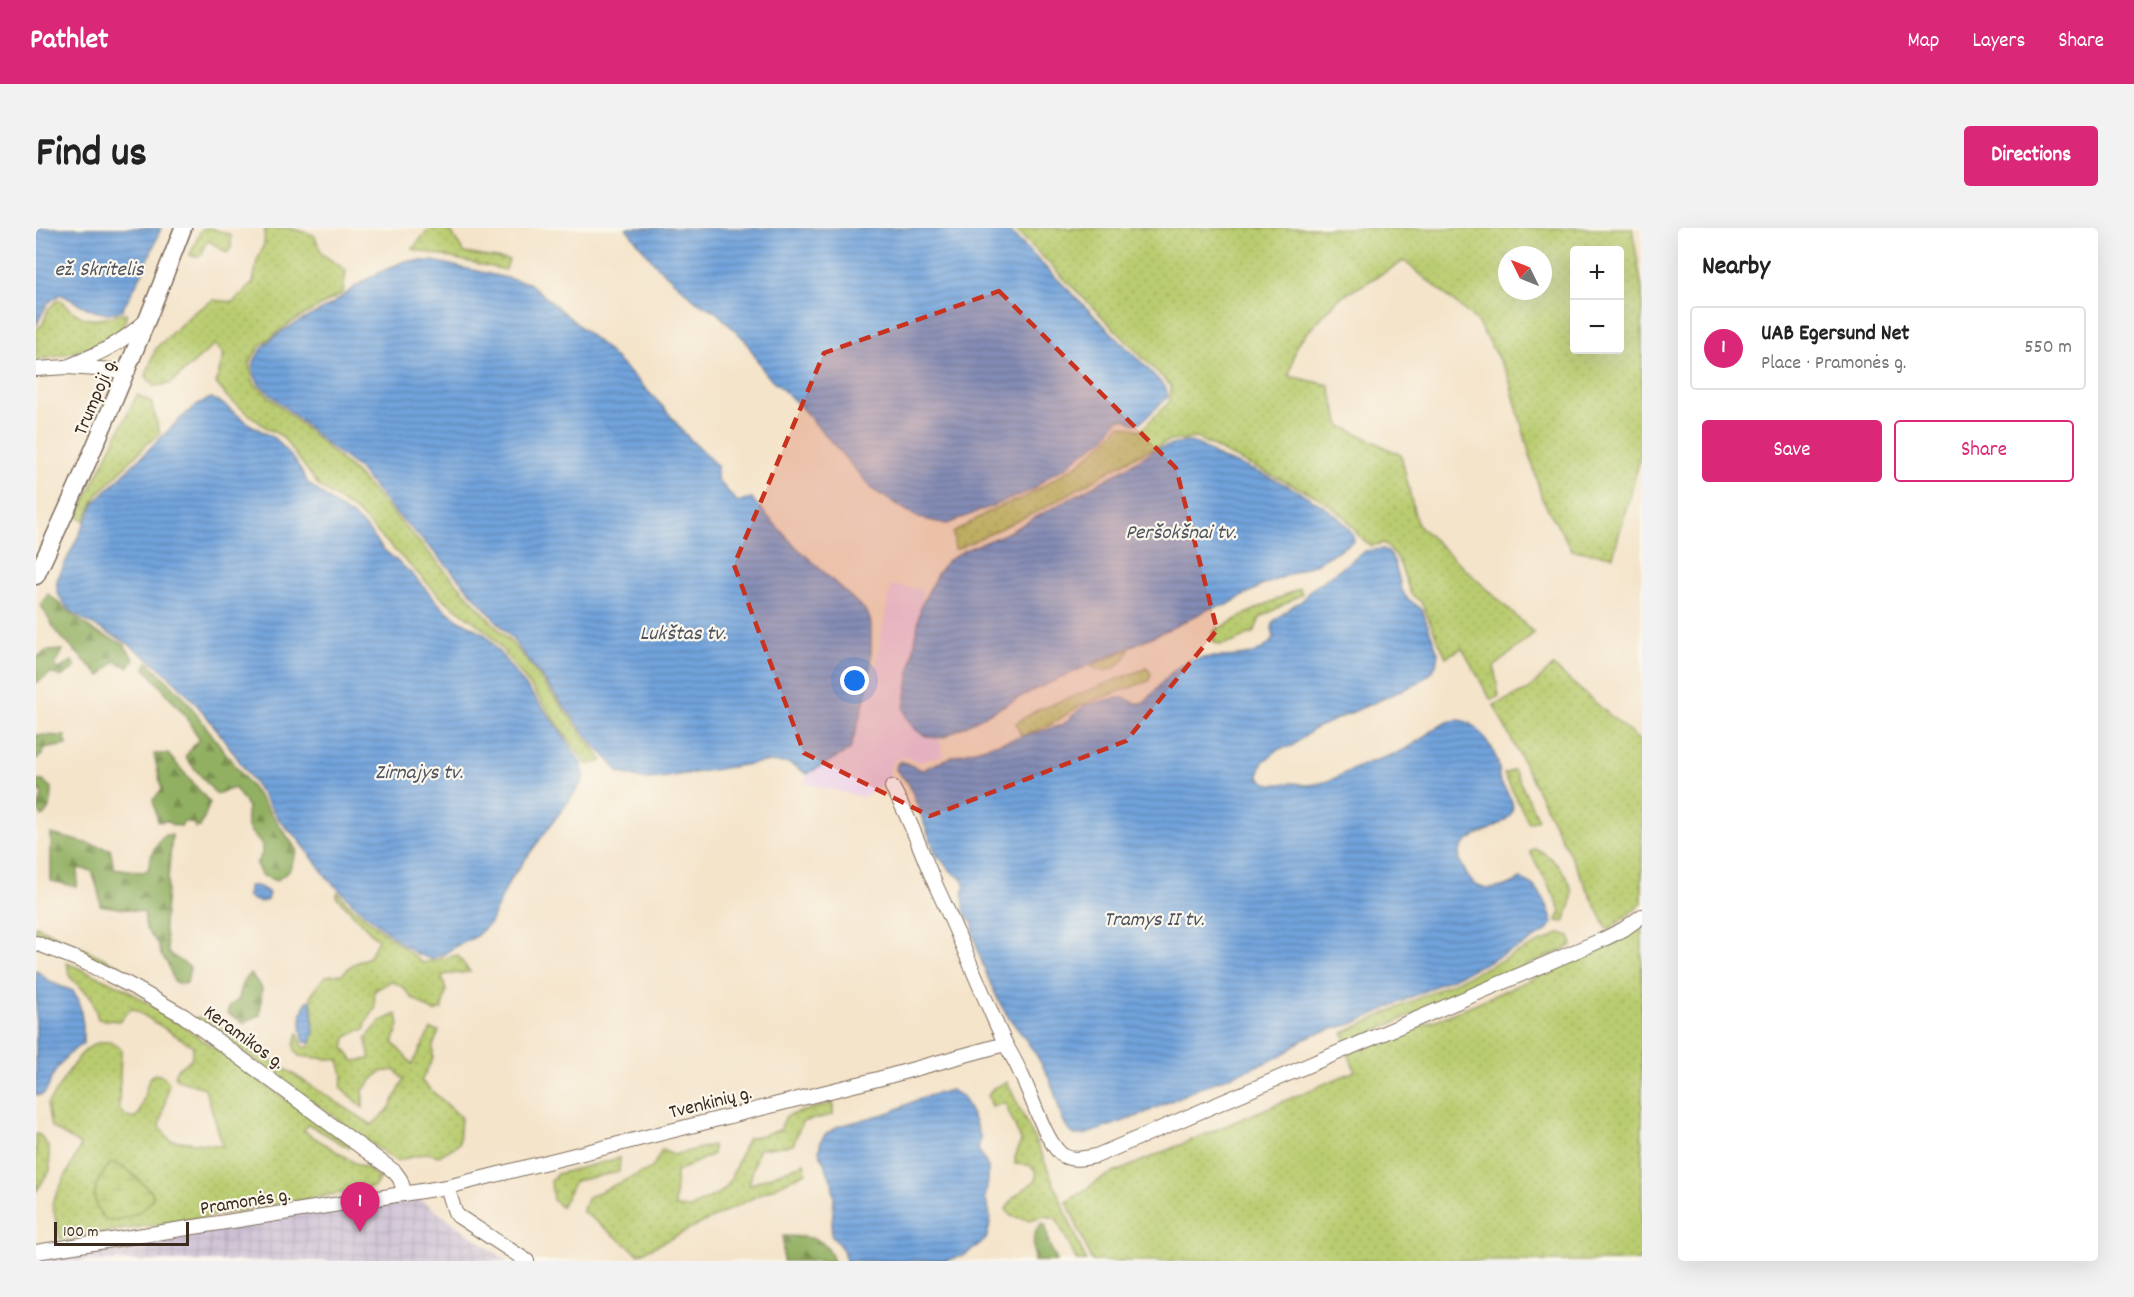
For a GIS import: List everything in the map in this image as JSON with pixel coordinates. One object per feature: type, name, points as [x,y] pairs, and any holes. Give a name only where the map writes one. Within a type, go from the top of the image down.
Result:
[{"type":"main road","name":"Trumpoji g.","points":[[36,576],[79,486],[128,370],[183,228]]},
{"type":"street","points":[[66,367],[105,352],[127,338],[149,318]]},
{"type":"street","points":[[105,352],[115,356],[128,370]]},
{"type":"street","points":[[36,369],[66,367],[128,370]]},
{"type":"street","points":[[892,787],[953,919],[1005,1044],[1020,1071],[1048,1134],[1060,1153],[1070,1158],[1081,1159],[1096,1155],[1604,939],[1624,929],[1642,916]]},
{"type":"street","name":"Keramikos g.","points":[[36,943],[84,962],[188,1019],[395,1172],[405,1194]]},
{"type":"street","name":"Tvenkinių g.","points":[[424,1191],[878,1079],[1005,1044]]},
{"type":"street","points":[[447,1187],[454,1212],[458,1216],[527,1261]]},
{"type":"street","name":"Pramonės g.","points":[[36,1252],[424,1191]]},
{"type":"highlighted area","points":[[999,291],[1176,468],[1217,630],[1126,741],[930,816],[804,753],[734,565],[824,353]]},
{"type":"shaded area","points":[[891,585],[923,590],[905,701],[922,735],[939,738],[943,755],[920,762],[906,757],[899,758],[889,769],[892,778],[863,797],[804,783],[807,774],[851,750],[870,679],[873,679]]},
{"type":"shaded area","points":[[411,1193],[507,1261],[36,1261],[36,1252]]},
{"type":"green space","points":[[204,228],[231,235],[231,248],[227,253],[209,241],[205,244],[202,255],[196,257],[190,255]]},
{"type":"green space","points":[[265,228],[290,228],[314,235],[322,254],[346,270],[343,293],[290,323],[260,346],[249,363],[254,383],[356,473],[524,657],[603,761],[587,765],[489,633],[442,598],[359,514],[319,486],[282,436],[268,429],[228,398],[216,383],[224,355],[215,344],[170,384],[153,386],[146,376],[156,348],[193,313],[213,300],[233,302],[253,283],[257,261],[264,244]]},
{"type":"green space","points":[[430,228],[449,228],[464,253],[509,260],[505,270],[412,249]]},
{"type":"green space","points":[[1014,228],[1632,228],[1642,289],[1642,439],[1639,462],[1613,556],[1572,550],[1542,499],[1508,375],[1476,320],[1404,261],[1338,299],[1297,344],[1289,376],[1329,385],[1340,425],[1401,455],[1417,524],[1534,633],[1494,667],[1499,696],[1491,700],[1462,648],[1446,657],[1421,602],[1411,594],[1398,559],[1384,543],[1371,546],[1359,536],[1345,517],[1318,497],[1197,438],[1169,441],[1136,456],[1042,509],[955,550],[953,533],[993,509],[1027,496],[1077,465],[1107,440],[1120,425],[1141,430],[1170,401],[1171,386]]},
{"type":"green space","points":[[59,299],[76,314],[90,319],[126,313],[124,323],[117,332],[90,347],[36,360],[36,330],[43,324],[48,309]]},
{"type":"green space","points":[[137,395],[151,402],[160,434],[149,442],[97,495],[84,521],[77,516]]},
{"type":"green space","points":[[1300,588],[1302,594],[1260,618],[1254,632],[1234,642],[1220,645],[1213,642],[1214,631]]},
{"type":"green space","points":[[48,594],[92,630],[124,644],[134,660],[129,667],[115,661],[100,676],[57,633],[41,605]]},
{"type":"green space","points":[[1129,649],[1124,660],[1114,668],[1102,671],[1091,666]]},
{"type":"green space","points":[[63,650],[55,666],[58,670],[72,661],[76,667],[61,677],[51,673],[36,683],[36,658],[46,651]]},
{"type":"green space","points":[[148,662],[183,696],[297,850],[289,871],[276,881],[261,875],[256,864],[262,854],[262,845],[248,828],[248,807],[235,788],[216,794],[185,757],[199,739],[184,714],[145,668]]},
{"type":"green space","points":[[1553,666],[1642,743],[1642,904],[1608,930],[1494,705],[1528,690]]},
{"type":"green space","points":[[1147,668],[1151,674],[1149,681],[1081,705],[1050,725],[1021,736],[1016,723],[1035,711]]},
{"type":"green space","points":[[36,735],[65,736],[67,745],[43,749],[42,755],[36,759]]},
{"type":"green space","points":[[154,754],[168,754],[210,803],[200,827],[195,828],[195,824],[184,821],[181,826],[172,825],[168,821],[158,822],[153,800],[162,790]]},
{"type":"green space","points":[[1514,770],[1538,819],[1529,823],[1504,774]]},
{"type":"green space","points":[[36,781],[43,781],[52,788],[50,804],[42,817],[38,809],[42,795],[40,790],[36,789]]},
{"type":"green space","points":[[51,834],[110,849],[114,868],[142,872],[148,870],[150,859],[161,839],[165,835],[172,835],[164,924],[168,953],[190,967],[187,983],[174,982],[158,944],[146,929],[144,912],[100,905],[92,871],[78,868],[77,887],[51,881]]},
{"type":"green space","points":[[1535,848],[1553,861],[1564,873],[1571,887],[1570,908],[1564,922],[1557,921],[1561,911],[1530,852]]},
{"type":"green space","points":[[338,892],[347,903],[423,963],[457,955],[470,972],[442,975],[446,991],[442,1009],[434,1012],[412,998],[403,987],[391,981],[374,991],[375,1009],[366,1022],[365,1030],[358,1030],[346,1038],[344,1048],[354,1061],[370,1059],[366,1038],[381,1021],[397,1014],[399,1025],[393,1043],[412,1064],[431,1029],[439,1031],[433,1046],[433,1058],[421,1081],[461,1117],[459,1144],[439,1156],[427,1153],[396,1161],[196,1018],[203,1016],[372,1125],[389,1109],[404,1080],[395,1070],[380,1072],[363,1090],[363,1108],[341,1088],[343,1074],[339,1060],[299,1056],[295,1048],[298,1033],[303,1047],[309,1047],[314,1032],[311,995],[325,976],[342,974],[352,965],[369,957],[378,940],[336,896]]},
{"type":"green space","points":[[36,926],[120,966],[116,971],[36,933]]},
{"type":"green space","points":[[1642,927],[1642,1261],[1092,1261],[1067,1202],[1104,1177],[1355,1071],[1348,1053],[1449,1015],[1610,945]]},
{"type":"green space","points":[[1561,933],[1570,936],[1572,946],[1347,1043],[1343,1033]]},
{"type":"green space","points":[[67,963],[124,988],[186,1028],[350,1145],[349,1148],[308,1124],[304,1131],[358,1165],[368,1168],[379,1179],[374,1187],[200,1218],[60,1239],[52,1203],[81,1145],[51,1127],[47,1104],[73,1065],[89,1047],[108,1042],[121,1049],[119,1108],[124,1115],[132,1119],[139,1114],[149,1079],[154,1074],[163,1076],[169,1083],[160,1127],[170,1140],[223,1146],[205,1088],[177,1080],[175,1074],[177,1069],[191,1060],[193,1046],[132,1008],[119,1021],[98,1019],[92,998],[70,977]],"holes":[[[127,1170],[152,1192],[153,1197],[143,1209],[125,1218]]]},
{"type":"green space","points":[[251,974],[262,988],[260,1015],[244,1023],[227,1013],[230,1006],[239,999],[243,981]]},
{"type":"green space","points":[[1007,1082],[1042,1155],[1086,1261],[1077,1261],[1056,1218],[1045,1216],[1029,1220],[1011,1216],[1006,1209],[1014,1197],[1036,1180],[1036,1171],[1029,1165],[1015,1164],[1021,1141],[1005,1103],[992,1106],[988,1096],[993,1088]]},
{"type":"green space","points":[[833,1103],[833,1115],[802,1122],[793,1145],[758,1149],[749,1185],[804,1163],[806,1172],[639,1254],[582,1211],[588,1197],[652,1168],[662,1150],[673,1155],[713,1145],[713,1154],[676,1172],[675,1207],[690,1208],[723,1191],[729,1183],[747,1139],[780,1130],[786,1116]]},
{"type":"green space","points":[[36,1134],[40,1135],[49,1148],[50,1171],[36,1191]]},
{"type":"green space","points":[[620,1158],[619,1172],[575,1181],[561,1207],[553,1200],[551,1181],[557,1174]]},
{"type":"green space","points":[[111,1163],[117,1164],[133,1175],[152,1192],[153,1197],[145,1207],[133,1215],[106,1220],[96,1206],[95,1191],[100,1177]]},
{"type":"green space","points":[[1043,1223],[1057,1261],[1034,1261],[1034,1235]]},
{"type":"green space","points":[[783,1236],[807,1237],[820,1241],[830,1252],[834,1261],[783,1261]]},
{"type":"water","name":"ež. Skritelis","points":[[36,228],[161,228],[143,272],[122,310],[105,313],[90,310],[60,294],[47,304],[36,326]]},
{"type":"water","points":[[626,228],[1006,228],[1150,371],[1166,388],[1168,397],[1141,422],[1134,424],[1120,419],[1105,438],[1032,490],[947,524],[919,518],[873,490],[799,405],[765,373],[745,340],[716,312],[696,301],[657,266]]},
{"type":"water","name":"Lukštas tv.","points":[[405,261],[433,261],[529,283],[605,348],[665,409],[685,434],[717,466],[717,479],[737,502],[751,498],[793,544],[866,611],[871,624],[870,667],[866,695],[850,750],[807,774],[789,763],[763,762],[660,778],[642,779],[618,772],[594,745],[509,635],[392,509],[357,467],[330,447],[259,384],[253,365],[268,342],[288,327],[332,304],[366,280]]},
{"type":"water","name":"Zirnajys tv.","points":[[211,398],[276,439],[296,462],[308,483],[354,517],[441,606],[456,618],[485,634],[560,730],[581,763],[584,775],[581,784],[510,880],[490,923],[475,937],[444,954],[431,959],[417,954],[355,905],[329,880],[296,836],[278,818],[220,733],[187,694],[149,659],[127,643],[71,611],[58,592],[57,580],[95,502],[179,420],[198,404]]},
{"type":"water","name":"Peršokšnai tv.","points":[[1186,442],[1199,445],[1222,459],[1273,479],[1325,507],[1350,530],[1354,541],[1315,564],[1261,586],[1227,605],[1208,609],[1176,626],[1034,690],[944,737],[930,737],[913,727],[908,721],[904,708],[921,606],[937,574],[947,561],[965,550],[1005,534],[1158,448]]},
{"type":"water","name":"Tramys II tv.","points":[[1383,549],[1394,561],[1406,597],[1422,610],[1438,653],[1436,665],[1430,674],[1414,685],[1314,729],[1292,746],[1279,749],[1263,762],[1259,777],[1266,783],[1275,784],[1307,785],[1325,782],[1364,764],[1403,750],[1448,722],[1458,720],[1467,722],[1486,739],[1493,751],[1498,763],[1500,781],[1512,802],[1512,811],[1508,818],[1500,824],[1465,844],[1459,854],[1462,865],[1469,878],[1481,887],[1497,888],[1521,879],[1528,882],[1542,896],[1553,923],[1545,932],[1524,945],[1355,1023],[1303,1039],[1270,1061],[1199,1088],[1138,1116],[1084,1135],[1074,1135],[1062,1118],[1050,1081],[1038,1058],[997,997],[980,957],[973,923],[965,914],[963,895],[965,886],[962,879],[952,872],[936,854],[909,784],[896,770],[897,764],[901,761],[922,770],[954,756],[1062,725],[1085,705],[1116,698],[1144,703],[1167,677],[1183,664],[1206,658],[1243,656],[1265,647],[1274,638],[1272,628],[1274,621],[1302,601],[1309,591],[1365,551]]},
{"type":"water","points":[[249,886],[258,886],[267,891],[269,893],[267,900],[259,902],[249,898],[247,896]]},
{"type":"water","points":[[36,970],[50,982],[73,991],[79,1000],[83,1025],[83,1044],[62,1062],[51,1078],[46,1091],[41,1095],[36,1095]]},
{"type":"water","points":[[308,1000],[311,1001],[314,1032],[311,1043],[304,1042],[301,1026],[303,1009]]},
{"type":"water","points":[[951,1090],[963,1097],[981,1138],[978,1149],[988,1167],[985,1199],[990,1219],[986,1239],[965,1255],[945,1261],[846,1261],[843,1250],[831,1235],[834,1199],[832,1182],[819,1151],[824,1136],[836,1127],[891,1112],[921,1098]]},
{"type":"place","name":"UAB Egersund Net","points":[[360,1232]]}]
